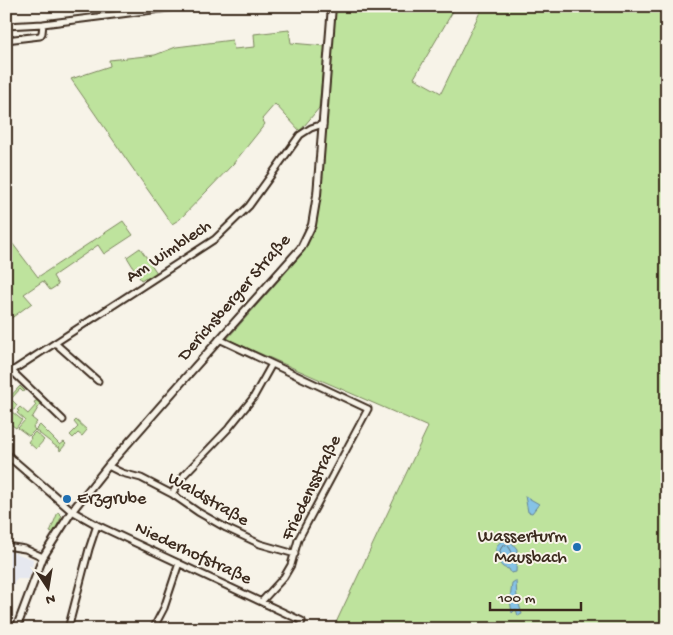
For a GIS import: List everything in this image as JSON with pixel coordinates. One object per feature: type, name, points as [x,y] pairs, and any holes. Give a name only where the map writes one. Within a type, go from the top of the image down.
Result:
[{"type":"street","points":[[6,26],[43,24],[184,6]]},
{"type":"street","name":"Derichsberger Straße","points":[[16,629],[44,557],[72,511],[108,466],[219,338],[290,260],[308,236],[315,211],[332,6]]},
{"type":"street","points":[[6,40],[40,36],[43,24]]},
{"type":"street","name":"Am Wimblech","points":[[6,375],[215,239],[249,206],[300,135],[322,124]]},
{"type":"street","points":[[172,494],[184,475],[235,422],[253,398],[272,364],[219,338]]},
{"type":"street","points":[[55,343],[98,381]]},
{"type":"street","name":"Friedensstraße","points":[[262,601],[284,577],[291,565],[298,540],[368,409],[272,364]]},
{"type":"street","points":[[12,371],[63,420]]},
{"type":"street","points":[[6,454],[72,511]]},
{"type":"street","name":"Waldstraße","points":[[108,466],[122,473],[141,478],[172,494],[226,528],[260,544],[295,554]]},
{"type":"street","name":"Niederhofstraße","points":[[72,511],[96,525],[302,621],[299,629]]},
{"type":"street","points":[[68,629],[96,525]]},
{"type":"street","points":[[6,546],[26,549],[44,557]]},
{"type":"street","points":[[153,629],[164,608],[179,563]]},
{"type":"shaded area","points":[[6,550],[33,559],[32,571],[28,579],[16,579],[6,601]]},
{"type":"green space","points":[[336,6],[456,6],[414,78],[441,93],[483,6],[547,6],[556,10],[558,6],[667,6],[667,629],[333,629],[428,427],[227,339],[302,254],[314,227],[322,185]]},
{"type":"green space","points":[[289,30],[291,43],[325,46],[319,108],[300,131],[275,104],[262,119],[265,124],[233,164],[180,219],[172,224],[71,79],[110,66],[109,60],[155,55],[176,47],[232,40],[234,49],[255,47],[254,34]]},
{"type":"green space","points":[[123,221],[133,235],[104,254],[98,245],[53,276],[58,285],[50,290],[43,281],[24,294],[32,303],[6,322],[6,284],[11,281],[6,276],[6,235],[38,277]]},
{"type":"green space","points":[[140,248],[157,273],[148,279],[146,277],[141,280],[127,257]]},
{"type":"green space","points":[[20,386],[25,391],[23,392],[20,389],[11,399],[17,405],[13,410],[7,405],[6,401]]},
{"type":"green space","points":[[38,400],[41,403],[32,418],[37,422],[33,427],[35,430],[29,436],[18,428],[25,420],[17,413],[19,411],[17,410],[20,407],[28,414],[36,405],[34,402]]},
{"type":"green space","points":[[12,412],[22,420],[16,428],[6,421]]},
{"type":"green space","points":[[76,420],[87,430],[82,436],[78,433],[73,438],[70,435],[78,427],[74,422]]},
{"type":"green space","points":[[40,425],[60,445],[64,442],[66,444],[60,451],[59,446],[58,448],[35,430]]},
{"type":"green space","points":[[35,432],[44,440],[36,449],[28,442]]},
{"type":"green space","points":[[58,512],[62,516],[53,533],[50,532]]},
{"type":"water","points":[[525,496],[539,504],[532,513],[528,512]]},
{"type":"water","points":[[508,538],[517,549],[516,572],[511,573],[509,569],[501,565],[496,552],[497,546],[501,541]]},
{"type":"water","points":[[515,581],[517,598],[522,614],[518,616],[516,609],[512,613],[510,600],[512,583]]},
{"type":"place","name":"Erzgrube","points":[[67,499]]},
{"type":"place","name":"Wasserturm Mausbach","points":[[577,547]]}]
